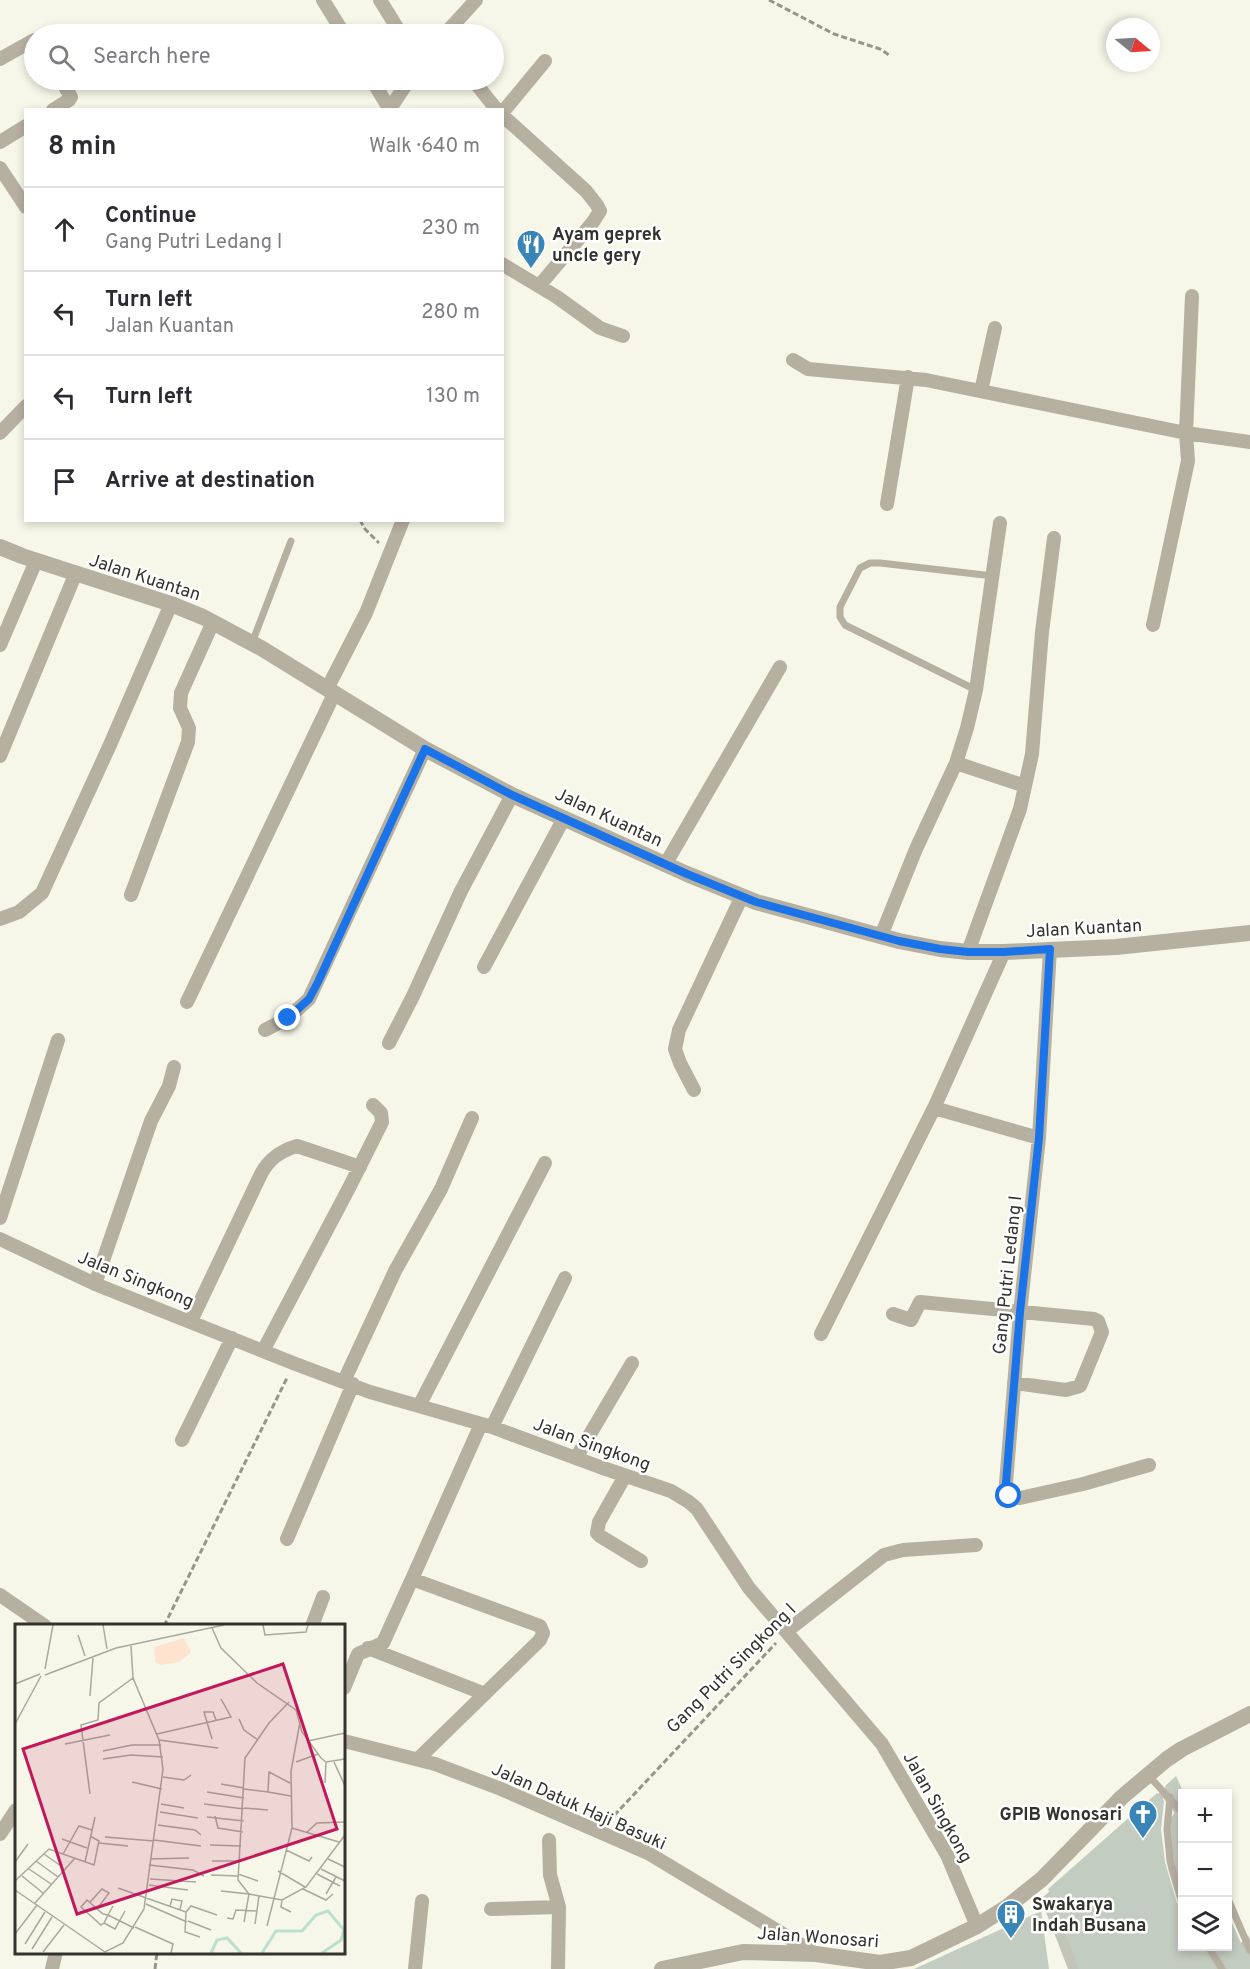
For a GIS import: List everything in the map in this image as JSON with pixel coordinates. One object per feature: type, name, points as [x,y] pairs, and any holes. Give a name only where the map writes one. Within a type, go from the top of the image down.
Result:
[{"type":"street","points":[[322,0],[338,24]]},
{"type":"street","points":[[380,0],[395,24]]},
{"type":"street","points":[[455,24],[476,0]]},
{"type":"street","points":[[0,59],[24,46]]},
{"type":"street","points":[[504,111],[544,61]]},
{"type":"street","points":[[56,108],[71,97],[67,90]]},
{"type":"street","points":[[378,90],[388,108]]},
{"type":"street","points":[[390,108],[402,90]]},
{"type":"street","points":[[481,90],[495,108]]},
{"type":"street","points":[[504,116],[586,191],[599,208],[599,214],[593,222],[539,286]]},
{"type":"street","points":[[0,142],[24,127]]},
{"type":"street","points":[[0,168],[24,204]]},
{"type":"street","points":[[504,267],[539,286],[600,328],[623,336]]},
{"type":"street","points":[[1153,625],[1186,475],[1189,450],[1186,433],[1192,296]]},
{"type":"street","points":[[981,392],[994,328]]},
{"type":"street","points":[[793,360],[808,369],[908,377],[1186,433],[1250,442]]},
{"type":"street","points":[[887,504],[908,377]]},
{"type":"street","points":[[0,433],[24,408]]},
{"type":"street","points":[[187,1002],[331,692],[402,522]]},
{"type":"street","points":[[881,936],[916,849],[956,763],[967,728],[976,690],[1000,524]]},
{"type":"street","points":[[968,952],[1020,809],[1032,754],[1042,632],[1054,538]]},
{"type":"street","name":"Jalan Kuantan","points":[[0,547],[75,575],[171,604],[213,622],[252,643],[425,749],[512,795],[665,865],[742,896],[800,915],[940,949],[968,952],[1116,947],[1250,933]]},
{"type":"street","points":[[0,645],[36,561]]},
{"type":"street","points":[[0,756],[75,575]]},
{"type":"street","points":[[0,919],[20,912],[42,893],[171,604]]},
{"type":"street","points":[[131,895],[188,742],[189,728],[180,708],[181,693],[213,622]]},
{"type":"street","points":[[665,865],[780,667]]},
{"type":"street","points":[[265,1030],[288,1018],[309,999],[425,749]]},
{"type":"street","points":[[956,763],[1025,786]]},
{"type":"street","points":[[389,1043],[461,891],[512,795]]},
{"type":"street","points":[[484,967],[564,818]]},
{"type":"street","points":[[694,1090],[675,1049],[679,1030],[742,896]]},
{"type":"street","name":"Gang Putri Ledang I","points":[[1050,949],[1039,1138],[1020,1312],[1006,1483],[1009,1496],[1020,1498],[1083,1484],[1149,1465]]},
{"type":"street","points":[[822,1334],[934,1108],[1004,952]]},
{"type":"street","points":[[0,1218],[58,1041]]},
{"type":"street","points":[[95,1284],[152,1121],[169,1086],[174,1067]]},
{"type":"street","points":[[263,1351],[382,1122],[381,1113],[373,1105]]},
{"type":"street","points":[[934,1108],[1039,1138]]},
{"type":"street","points":[[287,1539],[395,1271],[441,1189],[472,1118]]},
{"type":"street","points":[[191,1321],[261,1174],[274,1156],[297,1146],[360,1167]]},
{"type":"street","points":[[419,1406],[545,1163]]},
{"type":"street","name":"Jalan Singkong","points":[[0,1239],[95,1284],[293,1363],[370,1392],[487,1425],[671,1491],[689,1502],[697,1509],[749,1588],[882,1744],[946,1855],[977,1926]]},
{"type":"street","points":[[345,1686],[358,1654],[383,1643],[487,1425],[565,1278]]},
{"type":"street","points":[[893,1314],[911,1320],[920,1302],[1094,1319],[1098,1322],[1102,1332],[1080,1386],[1066,1390],[1014,1383]]},
{"type":"street","points":[[182,1440],[232,1338]]},
{"type":"street","points":[[576,1458],[632,1363]]},
{"type":"street","points":[[625,1476],[599,1522],[597,1533],[641,1561]]},
{"type":"street","name":"Gang Putri Singkong I","points":[[787,1631],[884,1555],[903,1550],[976,1545]]},
{"type":"street","points":[[412,1579],[540,1626],[543,1633],[540,1640],[418,1759]]},
{"type":"street","points":[[0,1595],[42,1624]]},
{"type":"street","points":[[313,1624],[323,1598]]},
{"type":"street","points":[[368,1648],[485,1694]]},
{"type":"street","name":"Jalan Wonosari","points":[[666,1968],[743,1952],[816,1954],[881,1966],[910,1958],[977,1926],[1007,1907],[1042,1879],[1122,1797],[1148,1775],[1182,1749],[1250,1714]]},
{"type":"street","name":"Jalan Datuk Haji Basuki","points":[[345,1742],[418,1759],[501,1789],[648,1853],[816,1954]]},
{"type":"street","points":[[0,1834],[15,1812]]},
{"type":"street","points":[[549,1840],[550,1875],[559,1908],[558,1969]]},
{"type":"street","points":[[415,1969],[422,1901]]},
{"type":"street","points":[[490,1909],[559,1908]]},
{"type":"street","points":[[52,1969],[57,1954]]},
{"type":"lane","points":[[252,643],[291,541]]},
{"type":"lane","points":[[976,690],[845,625],[840,617],[840,607],[860,568],[870,563],[880,562],[993,576]]},
{"type":"lane","points":[[1148,1775],[1178,1807]]},
{"type":"lane","points":[[1170,1797],[1167,1829],[1170,1861],[1181,1897]]},
{"type":"lane","points":[[1232,1910],[1250,1950]]},
{"type":"lane","points":[[1211,1951],[1222,1969]]},
{"type":"path","points":[[769,0],[834,34],[880,49],[889,55]]},
{"type":"path","points":[[362,522],[375,540],[391,550]]},
{"type":"path","points":[[165,1624],[281,1392],[293,1363]]},
{"type":"path","name":"Gang Putri Singkong I","points":[[599,1832],[787,1631]]},
{"type":"path","points":[[155,1969],[157,1954]]},
{"type":"building","points":[[1176,1776],[1182,1789],[1178,1789],[1178,1800],[1165,1786]]},
{"type":"building","name":"GPIB Wonosari","points":[[1157,1793],[1164,1801],[1161,1829],[1165,1862],[1178,1904],[1178,1951],[1204,1951],[1215,1969],[1079,1969],[1048,1889]]},
{"type":"building","points":[[1174,1812],[1178,1815],[1178,1868],[1176,1860]]},
{"type":"building","name":"Swakarya Indah Busana","points":[[1041,1911],[1049,1969],[914,1969]]},
{"type":"building","points":[[1232,1923],[1245,1952],[1250,1956],[1250,1969],[1228,1969],[1217,1951],[1232,1951]]},
{"type":"place","name":"Ayam geprek uncle gery","points":[[531,270]]},
{"type":"place","name":"GPIB Wonosari","points":[[1143,1840]]},
{"type":"place","name":"Swakarya Indah Busana","points":[[1011,1940]]},
{"type":"route","points":[[288,1018],[309,999],[318,982],[425,749],[512,795],[687,874],[756,902],[899,941],[940,949],[1004,952],[1050,949],[1039,1138],[1020,1312],[1006,1483],[1009,1496]]}]
